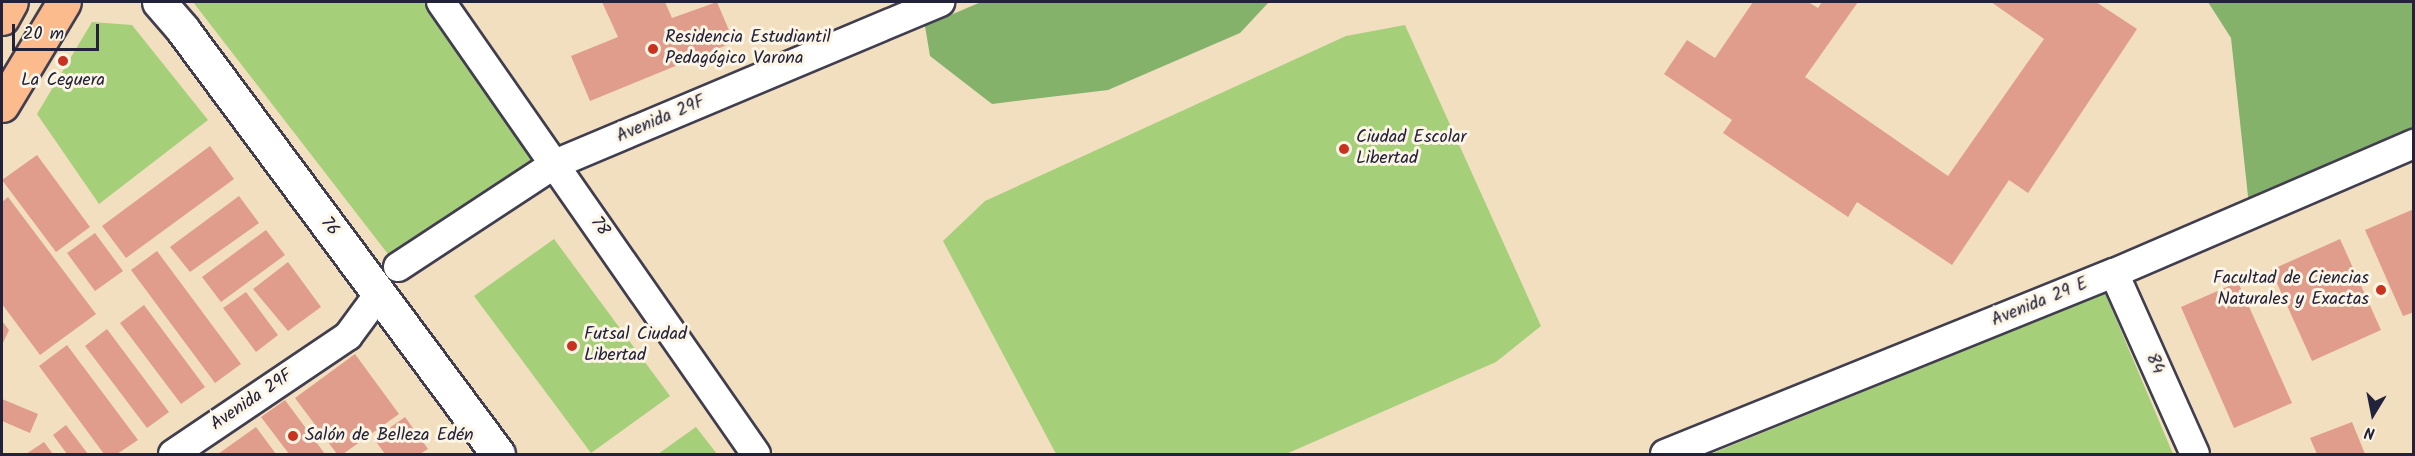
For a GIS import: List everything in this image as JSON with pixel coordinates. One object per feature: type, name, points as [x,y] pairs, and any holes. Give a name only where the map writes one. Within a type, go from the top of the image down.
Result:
[{"type":"main road","points":[[2,18],[11,2]]},
{"type":"main road","points":[[2,105],[64,2]]},
{"type":"street","name":"76","points":[[159,2],[183,30],[498,454]]},
{"type":"street","name":"78","points":[[441,2],[756,454]]},
{"type":"street","name":"Avenida 29F","points":[[398,267],[555,164],[940,2]]},
{"type":"street","name":"Avenida 29 E","points":[[1665,454],[2114,273],[2414,144]]},
{"type":"street","name":"84","points":[[2114,273],[2194,454]]},
{"type":"street","name":"Avenida 29F","points":[[173,454],[348,336],[379,294]]},
{"type":"green space","points":[[193,2],[441,2],[555,164],[398,267]]},
{"type":"green space","points":[[981,2],[1269,2],[1240,33],[1108,90],[992,104],[930,56],[925,26]]},
{"type":"green space","points":[[2208,2],[2413,2],[2413,144],[2250,215],[2231,38]]},
{"type":"green space","points":[[92,22],[132,25],[208,120],[99,204],[37,114]]},
{"type":"green space","points":[[1405,25],[1541,326],[1496,362],[1286,454],[1056,454],[943,241],[985,201],[1346,36]]},
{"type":"green space","name":"Futsal Ciudad Libertad","points":[[554,239],[670,396],[591,453],[474,296]]},
{"type":"green space","points":[[2105,293],[2173,454],[1711,454]]},
{"type":"green space","points":[[696,427],[717,454],[658,454]]},
{"type":"building","name":"Residencia Estudiantil Pedagógico Varona","points":[[602,2],[665,2],[672,18],[717,2],[734,42],[590,101],[571,56],[618,37]]},
{"type":"building","points":[[1753,2],[1808,2],[1818,8],[1822,2],[1858,2],[1805,77],[1948,176],[2044,39],[1991,2],[2096,2],[2137,29],[2028,193],[2009,180],[1952,265],[1857,202],[1848,217],[1723,133],[1732,120],[1664,74],[1687,40],[1715,58]]},
{"type":"building","points":[[210,146],[234,179],[126,258],[102,226]]},
{"type":"building","points":[[37,155],[90,227],[56,252],[2,180]]},
{"type":"building","points":[[239,196],[259,223],[190,272],[170,247]]},
{"type":"building","points":[[8,197],[96,314],[40,355],[2,304],[2,202]]},
{"type":"building","points":[[2414,209],[2414,312],[2403,316],[2365,230]]},
{"type":"building","points":[[266,230],[285,255],[221,302],[202,277]]},
{"type":"building","points":[[95,233],[123,271],[95,291],[67,253]]},
{"type":"building","points":[[2340,239],[2381,330],[2312,361],[2271,270]]},
{"type":"building","points":[[157,251],[241,364],[215,383],[131,270]]},
{"type":"building","points":[[288,262],[321,307],[288,331],[253,289]]},
{"type":"building","points":[[2238,282],[2292,403],[2234,428],[2181,307]]},
{"type":"building","points":[[246,292],[278,335],[256,352],[223,308]]},
{"type":"building","points":[[144,305],[205,387],[181,404],[120,323]]},
{"type":"building","points":[[2,321],[9,330],[2,345]]},
{"type":"building","points":[[107,329],[169,412],[147,428],[85,346]]},
{"type":"building","points":[[67,345],[138,440],[117,454],[104,454],[39,366]]},
{"type":"building","points":[[355,354],[399,414],[343,454],[337,454],[295,398]]},
{"type":"building","points":[[2,399],[38,414],[30,433],[2,421]]},
{"type":"building","name":"Salón de Belleza Edén","points":[[285,400],[325,454],[289,454],[261,417]]},
{"type":"building","points":[[405,417],[428,449],[420,454],[385,454],[374,439]]},
{"type":"building","points":[[2352,422],[2365,454],[2317,454],[2310,438]]},
{"type":"building","points":[[66,425],[88,454],[67,454],[53,435]]},
{"type":"building","points":[[256,427],[276,454],[218,454]]},
{"type":"building","points":[[44,442],[53,454],[26,454]]},
{"type":"place","name":"Residencia Estudiantil Pedagógico Varona","points":[[653,49]]},
{"type":"place","name":"La Ceguera","points":[[63,61]]},
{"type":"place","name":"Ciudad Escolar Libertad","points":[[1344,149]]},
{"type":"place","name":"Facultad de Ciencias Naturales y Exactas","points":[[2381,290]]},
{"type":"place","name":"Futsal Ciudad Libertad","points":[[572,346]]},
{"type":"place","name":"Salón de Belleza Edén","points":[[293,436]]}]
